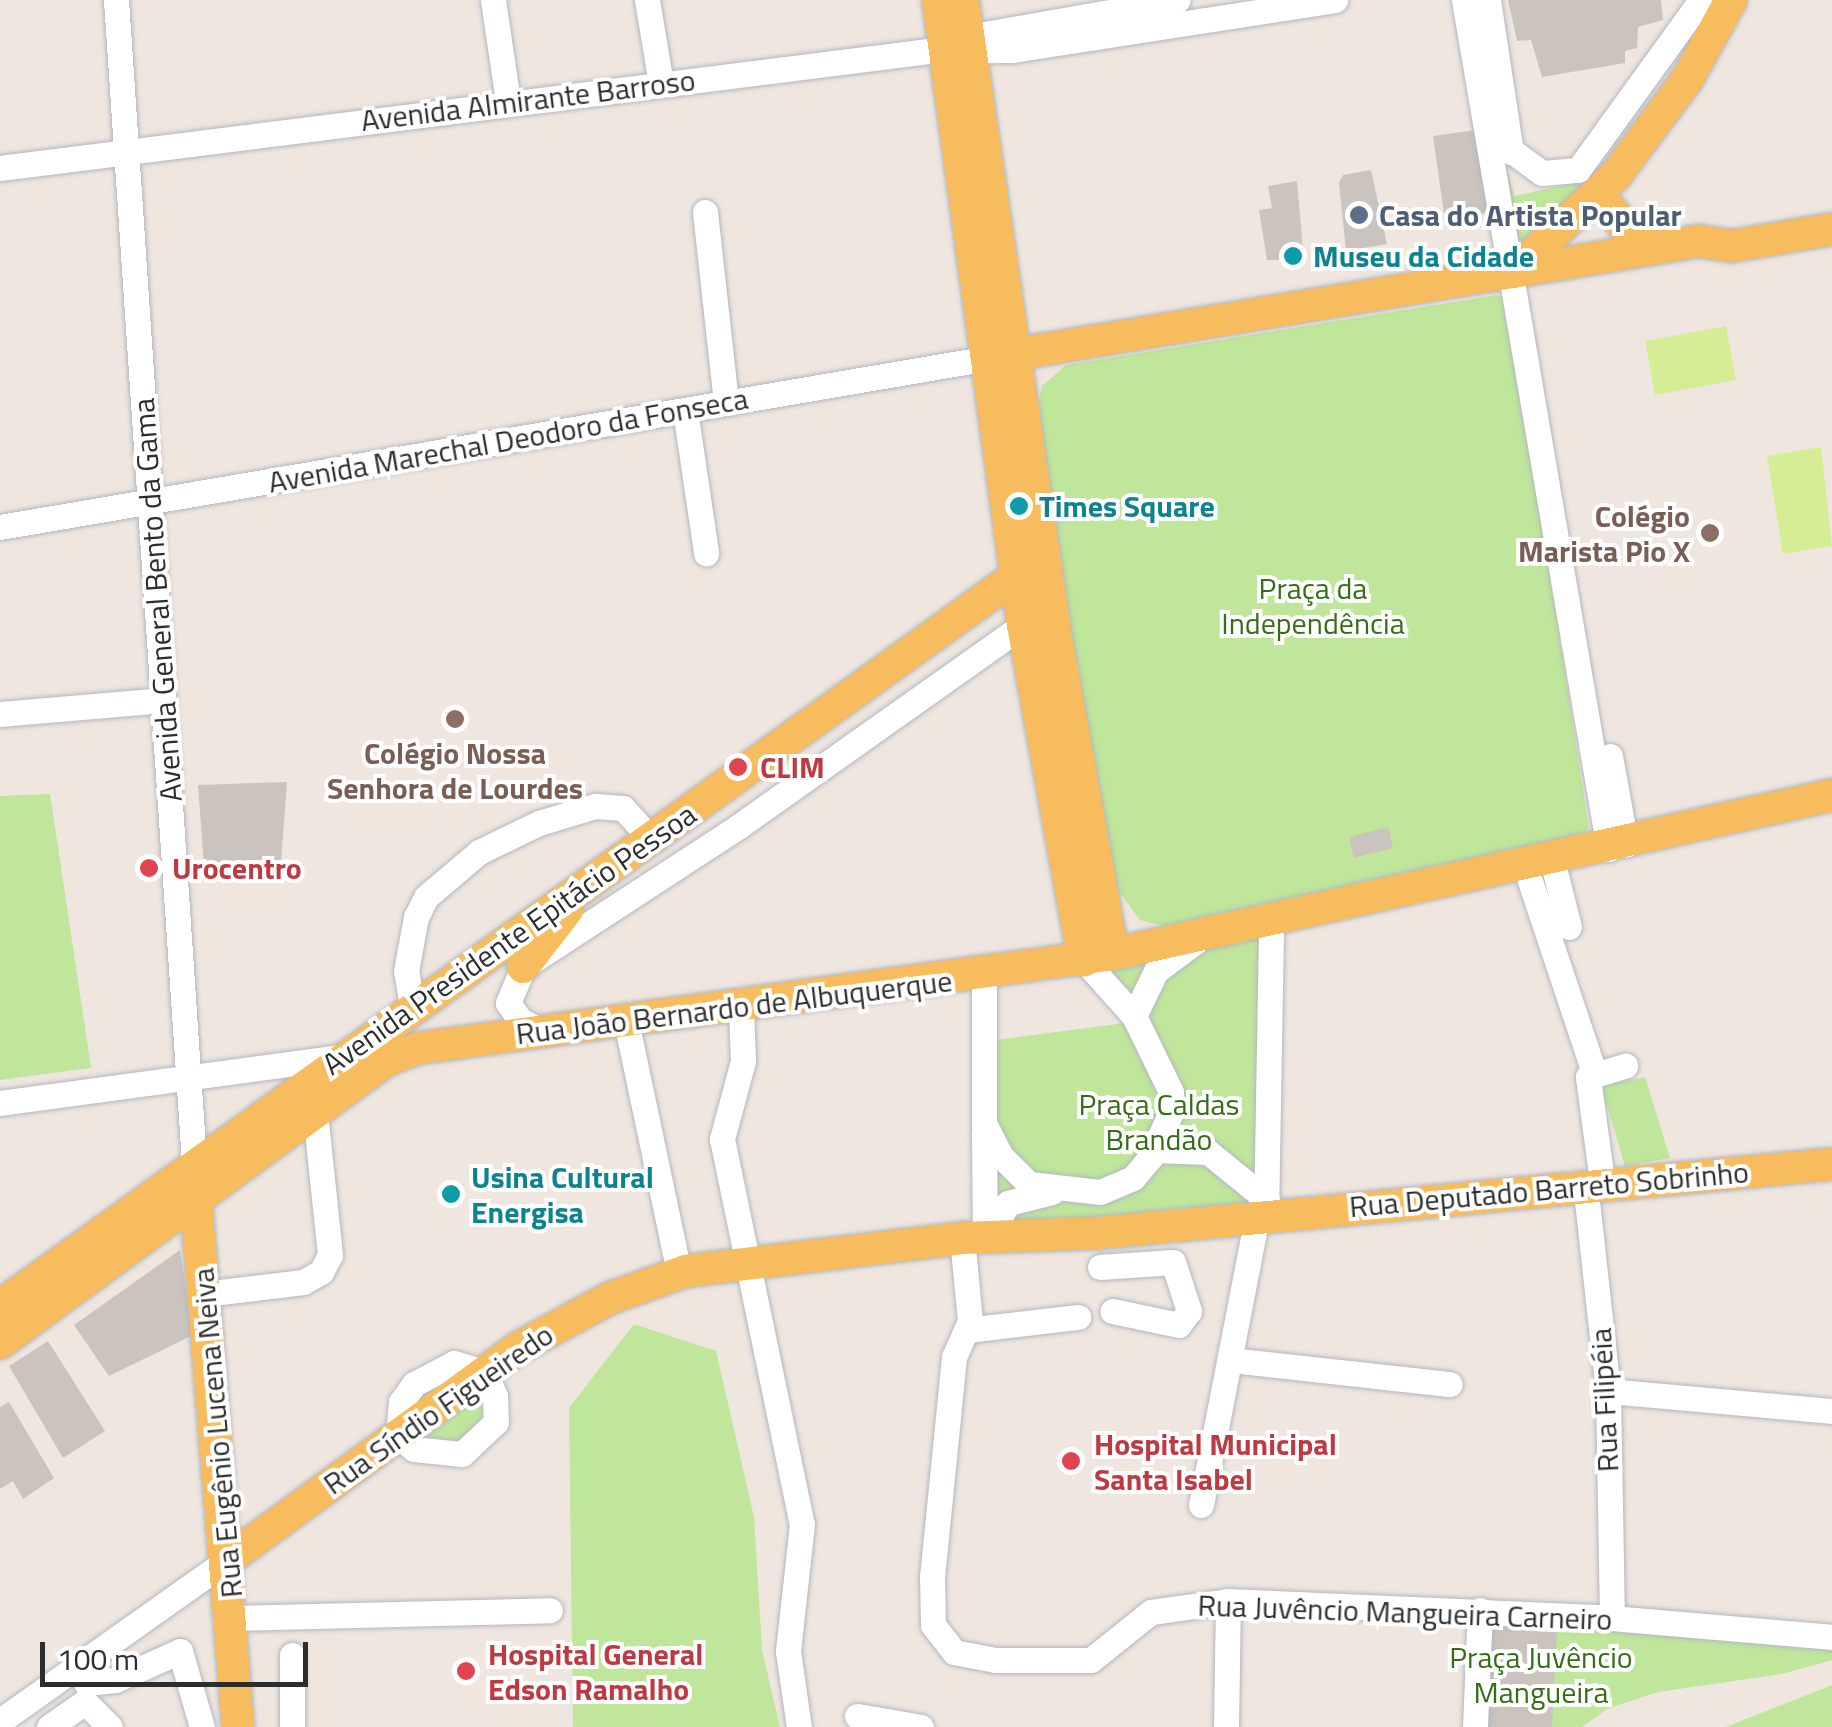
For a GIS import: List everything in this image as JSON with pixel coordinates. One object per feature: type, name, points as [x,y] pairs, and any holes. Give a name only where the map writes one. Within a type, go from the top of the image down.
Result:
[{"type":"main road","points":[[938,0],[952,47],[1002,357],[1056,644],[1098,957]]},
{"type":"main road","points":[[952,47],[963,0]]},
{"type":"main road","points":[[1520,271],[1588,182],[1688,78],[1719,3]]},
{"type":"main road","points":[[1588,182],[1625,228],[1658,248]]},
{"type":"main road","points":[[1699,241],[1728,225],[1832,207]]},
{"type":"main road","points":[[1002,357],[1699,241],[1732,246],[1832,228]]},
{"type":"main road","points":[[1002,357],[1023,625],[1098,957]]},
{"type":"main road","name":"Avenida Presidente Epitácio Pessoa","points":[[0,1306],[1020,574]]},
{"type":"main road","points":[[1098,957],[1618,846],[1832,795]]},
{"type":"main road","points":[[523,967],[592,879]]},
{"type":"main road","name":"Rua João Bernardo de Albuquerque","points":[[386,1060],[419,1048],[984,976],[1098,957]]},
{"type":"main road","name":"Avenida Presidente Epitácio Pessoa","points":[[0,1343],[386,1060]]},
{"type":"main road","name":"Rua Deputado Barreto Sobrinho","points":[[1264,1212],[1832,1164]]},
{"type":"main road","name":"Rua Eugênio Lucena Neiva","points":[[196,1200],[233,1618],[238,1727]]},
{"type":"main road","points":[[979,1236],[1090,1233],[1264,1212]]},
{"type":"main road","name":"Rua Síndio Figueiredo","points":[[226,1561],[484,1372],[562,1321],[678,1266],[979,1236]]},
{"type":"street","name":"Avenida General Bento da Gama","points":[[116,0],[196,1200]]},
{"type":"street","points":[[493,0],[508,101]]},
{"type":"street","points":[[647,0],[661,84]]},
{"type":"street","name":"Avenida Almirante Barroso","points":[[952,47],[1178,0]]},
{"type":"street","name":"Avenida Almirante Barroso","points":[[0,168],[127,148],[1336,0]]},
{"type":"street","points":[[1464,0],[1520,271],[1557,564],[1618,846]]},
{"type":"street","points":[[1488,0],[1511,152]]},
{"type":"street","points":[[1490,135],[1542,173],[1588,182]]},
{"type":"street","points":[[704,212],[726,403]]},
{"type":"street","name":"Avenida Marechal Deodoro da Fonseca","points":[[0,527],[1002,357]]},
{"type":"street","points":[[685,410],[706,553]]},
{"type":"street","name":"Avenida Presidente Epitácio Pessoa","points":[[541,1031],[520,1020],[508,1003],[523,967],[739,826],[1023,625]]},
{"type":"street","points":[[0,714],[164,700]]},
{"type":"street","points":[[412,1007],[406,971],[416,918],[426,897],[465,862],[539,822],[595,806],[623,808],[650,838]]},
{"type":"street","points":[[1539,863],[1569,926]]},
{"type":"street","name":"Rua Filipéia","points":[[1539,863],[1594,1072],[1588,1084],[1608,1391],[1612,1618]]},
{"type":"street","points":[[1201,1505],[1264,1212],[1270,921]]},
{"type":"street","points":[[1134,1016],[1156,971],[1204,937]]},
{"type":"street","points":[[979,1236],[1008,1204],[1134,1178],[1155,1150],[1171,1112],[1171,1092],[1134,1016],[1098,957]]},
{"type":"street","points":[[979,1236],[984,976]]},
{"type":"street","points":[[740,1008],[743,1061],[722,1139],[752,1260],[802,1524],[788,1651],[799,1727]]},
{"type":"street","points":[[626,1021],[678,1266]]},
{"type":"street","points":[[0,1104],[342,1057]]},
{"type":"street","points":[[1594,1072],[1625,1066]]},
{"type":"street","points":[[204,1294],[303,1282],[322,1272],[330,1256],[315,1112]]},
{"type":"street","points":[[984,1123],[1014,1175],[1078,1192]]},
{"type":"street","points":[[1155,1150],[1208,1152],[1264,1212]]},
{"type":"street","points":[[1078,1192],[1071,1216],[1090,1233]]},
{"type":"street","name":"Rua Juvêncio Mangueira Carneiro","points":[[979,1236],[967,1330],[954,1357],[937,1482],[933,1625],[954,1652],[995,1660],[1090,1660],[1151,1612],[1228,1600],[1612,1618],[1832,1637]]},
{"type":"street","points":[[1100,1267],[1173,1262],[1189,1312],[1179,1325],[1112,1312]]},
{"type":"street","points":[[967,1330],[1078,1317]]},
{"type":"street","points":[[1231,1360],[1450,1384]]},
{"type":"street","points":[[398,1436],[414,1450],[444,1456],[479,1444],[496,1422],[495,1396],[484,1372]]},
{"type":"street","points":[[1608,1391],[1832,1411]]},
{"type":"street","points":[[48,1727],[86,1683],[226,1561]]},
{"type":"street","points":[[1226,1727],[1228,1600]]},
{"type":"street","points":[[233,1618],[550,1610]]},
{"type":"street","points":[[1475,1727],[1480,1610]]},
{"type":"street","points":[[0,1721],[86,1683],[115,1680],[180,1651],[202,1727]]},
{"type":"street","points":[[292,1655],[292,1727]]},
{"type":"street","points":[[86,1683],[110,1727]]},
{"type":"street","points":[[856,1716],[921,1727]]},
{"type":"green space","points":[[1506,165],[1514,196],[1580,182],[1587,198],[1515,250],[1499,166]]},
{"type":"green space","name":"Praça da Independência","points":[[1497,295],[1507,299],[1589,828],[1578,839],[1176,929],[1140,920],[1117,889],[1096,794],[1037,410],[1042,386],[1066,365]]},
{"type":"green space","points":[[1726,326],[1736,380],[1655,395],[1645,341]]},
{"type":"green space","points":[[1821,447],[1832,546],[1783,554],[1767,456]]},
{"type":"green space","points":[[50,794],[91,1068],[0,1080],[0,796]]},
{"type":"green space","name":"Praça Caldas Brandão","points":[[1259,933],[1266,1217],[989,1236],[995,1040],[1125,1023],[1105,968]]},
{"type":"green space","points":[[1645,1077],[1670,1158],[1625,1166],[1601,1086]]},
{"type":"green space","points":[[634,1324],[716,1351],[754,1517],[762,1650],[780,1727],[573,1727],[569,1408]]},
{"type":"green space","points":[[482,1391],[483,1423],[453,1445],[419,1437]]},
{"type":"green space","name":"Praça Juvêncio Mangueira","points":[[1491,1619],[1832,1644],[1832,1660],[1782,1674],[1658,1692],[1607,1709],[1582,1727],[1486,1727]]},
{"type":"green space","points":[[1832,1685],[1832,1727],[1726,1727]]},
{"type":"building","points":[[1508,0],[1661,0],[1663,20],[1638,27],[1637,48],[1625,51],[1625,63],[1542,77],[1531,40],[1517,41]]},
{"type":"building","points":[[1484,129],[1493,210],[1446,228],[1433,136]]},
{"type":"building","name":"Casa do Artista Popular","points":[[1371,170],[1387,244],[1346,251],[1339,183],[1343,175]]},
{"type":"building","points":[[1297,181],[1304,260],[1267,260],[1259,210],[1272,208],[1268,186]]},
{"type":"building","points":[[287,782],[281,862],[204,866],[198,785]]},
{"type":"building","points":[[1388,827],[1393,848],[1354,858],[1349,837]]},
{"type":"building","points":[[180,1250],[193,1335],[109,1376],[74,1325]]},
{"type":"building","points":[[48,1341],[105,1431],[63,1458],[9,1366]]},
{"type":"building","points":[[9,1402],[54,1478],[23,1499],[13,1481],[0,1489],[0,1407]]},
{"type":"building","points":[[1492,1625],[1557,1631],[1552,1727],[1487,1727]]},
{"type":"place","name":"Casa do Artista Popular","points":[[1359,215]]},
{"type":"place","name":"Museu da Cidade","points":[[1293,256]]},
{"type":"place","name":"Times Square","points":[[1019,506]]},
{"type":"place","name":"Colégio Marista Pio X","points":[[1710,533]]},
{"type":"place","name":"Colégio Nossa Senhora de Lourdes","points":[[455,719]]},
{"type":"place","name":"CLIM","points":[[738,767]]},
{"type":"place","name":"Urocentro","points":[[149,868]]},
{"type":"place","name":"Usina Cultural Energisa","points":[[451,1194]]},
{"type":"place","name":"Hospital Municipal Santa Isabel","points":[[1071,1461]]},
{"type":"place","name":"Hospital General Edson Ramalho","points":[[466,1671]]}]
